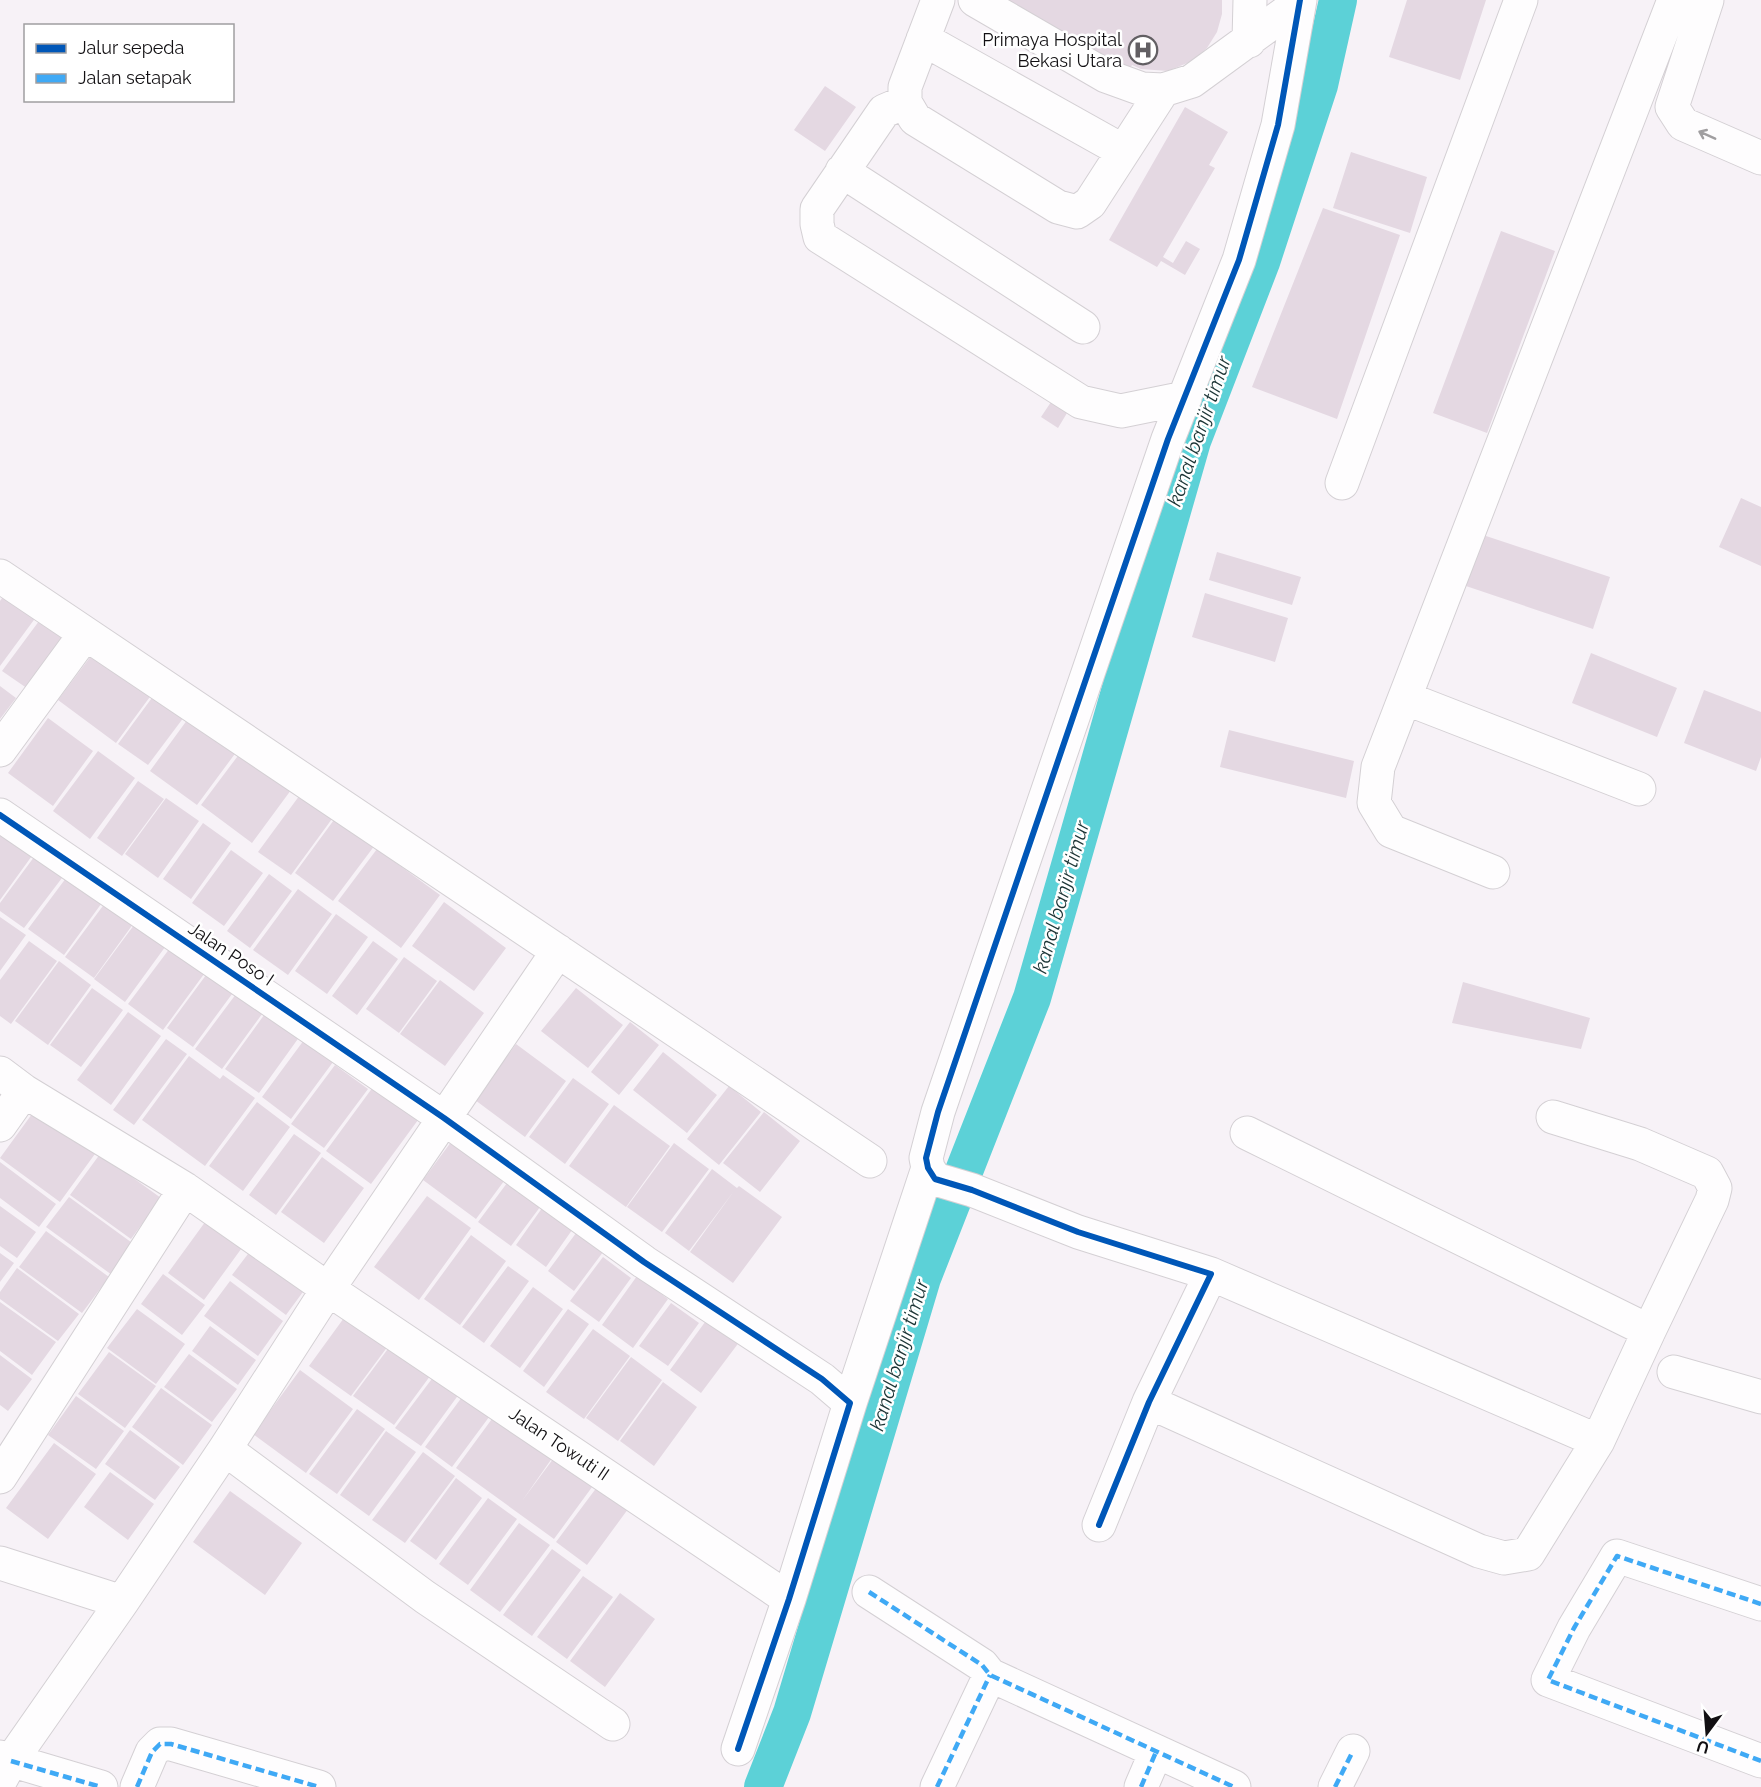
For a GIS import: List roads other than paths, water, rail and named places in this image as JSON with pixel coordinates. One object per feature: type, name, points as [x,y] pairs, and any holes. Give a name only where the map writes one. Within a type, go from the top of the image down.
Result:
[{"type":"street","points":[[938,0],[905,87],[905,102],[915,119],[1058,207],[1077,212],[1090,203],[1163,90]]},
{"type":"street","points":[[975,0],[1106,76],[1142,89],[1163,90],[1192,81],[1249,41],[1299,1]]},
{"type":"street","points":[[1249,41],[1250,0]]},
{"type":"street","points":[[1341,483],[1521,0]]},
{"type":"street","points":[[1492,872],[1391,831],[1374,803],[1378,767],[1674,0]]},
{"type":"street","points":[[1707,0],[1672,107],[1683,124],[1761,158]]},
{"type":"street","points":[[738,1749],[789,1599],[850,1403],[931,1173],[926,1158],[938,1112],[1164,450],[1243,249],[1278,125],[1299,1]]},
{"type":"street","points":[[923,39],[1123,152]]},
{"type":"street","points":[[905,102],[884,111],[817,209],[820,237],[1081,402],[1121,411],[1185,398]]},
{"type":"street","points":[[842,171],[1083,327]]},
{"type":"street","points":[[0,576],[870,1161]]},
{"type":"street","points":[[0,750],[85,634]]},
{"type":"street","points":[[1405,698],[1639,789]]},
{"type":"street","name":"Jalan Poso I","points":[[0,815],[444,1118],[644,1262],[822,1379],[850,1403]]},
{"type":"street","points":[[101,1787],[4,1766],[122,1602],[225,1449],[328,1289],[558,951]]},
{"type":"street","points":[[0,1125],[12,1082]]},
{"type":"street","name":"Jalan Towuti II","points":[[12,1082],[185,1189],[328,1289],[789,1599]]},
{"type":"street","points":[[1149,1402],[1479,1551],[1504,1558],[1528,1554],[1598,1441],[1712,1200],[1715,1188],[1707,1173],[1640,1144],[1553,1117]]},
{"type":"street","points":[[1246,1133],[1649,1331]]},
{"type":"street","points":[[931,1173],[1078,1232],[1211,1274],[1598,1441]]},
{"type":"street","points":[[0,1477],[185,1189]]},
{"type":"street","points":[[1100,1525],[1149,1402],[1211,1274]]},
{"type":"street","points":[[1674,1372],[1761,1397]]},
{"type":"street","points":[[225,1449],[425,1598],[613,1724]]},
{"type":"street","points":[[1761,1604],[1617,1556],[1574,1628],[1548,1680],[1761,1761]]},
{"type":"street","points":[[0,1563],[122,1602]]},
{"type":"street","points":[[868,1592],[982,1665],[990,1675],[1234,1787]]},
{"type":"street","points":[[937,1787],[990,1675]]},
{"type":"street","points":[[137,1787],[152,1752],[160,1744],[171,1744],[318,1787]]},
{"type":"street","points":[[1335,1787],[1353,1751]]},
{"type":"street","points":[[1141,1787],[1156,1752]]},
{"type":"waterway","name":"kanal banjir timur","points":[[763,1787],[792,1713],[922,1278],[1032,998],[1192,441],[1261,262],[1319,85],[1338,0]]},
{"type":"place","name":"Primaya Hospital Bekasi Utara","points":[[1143,50]]}]
